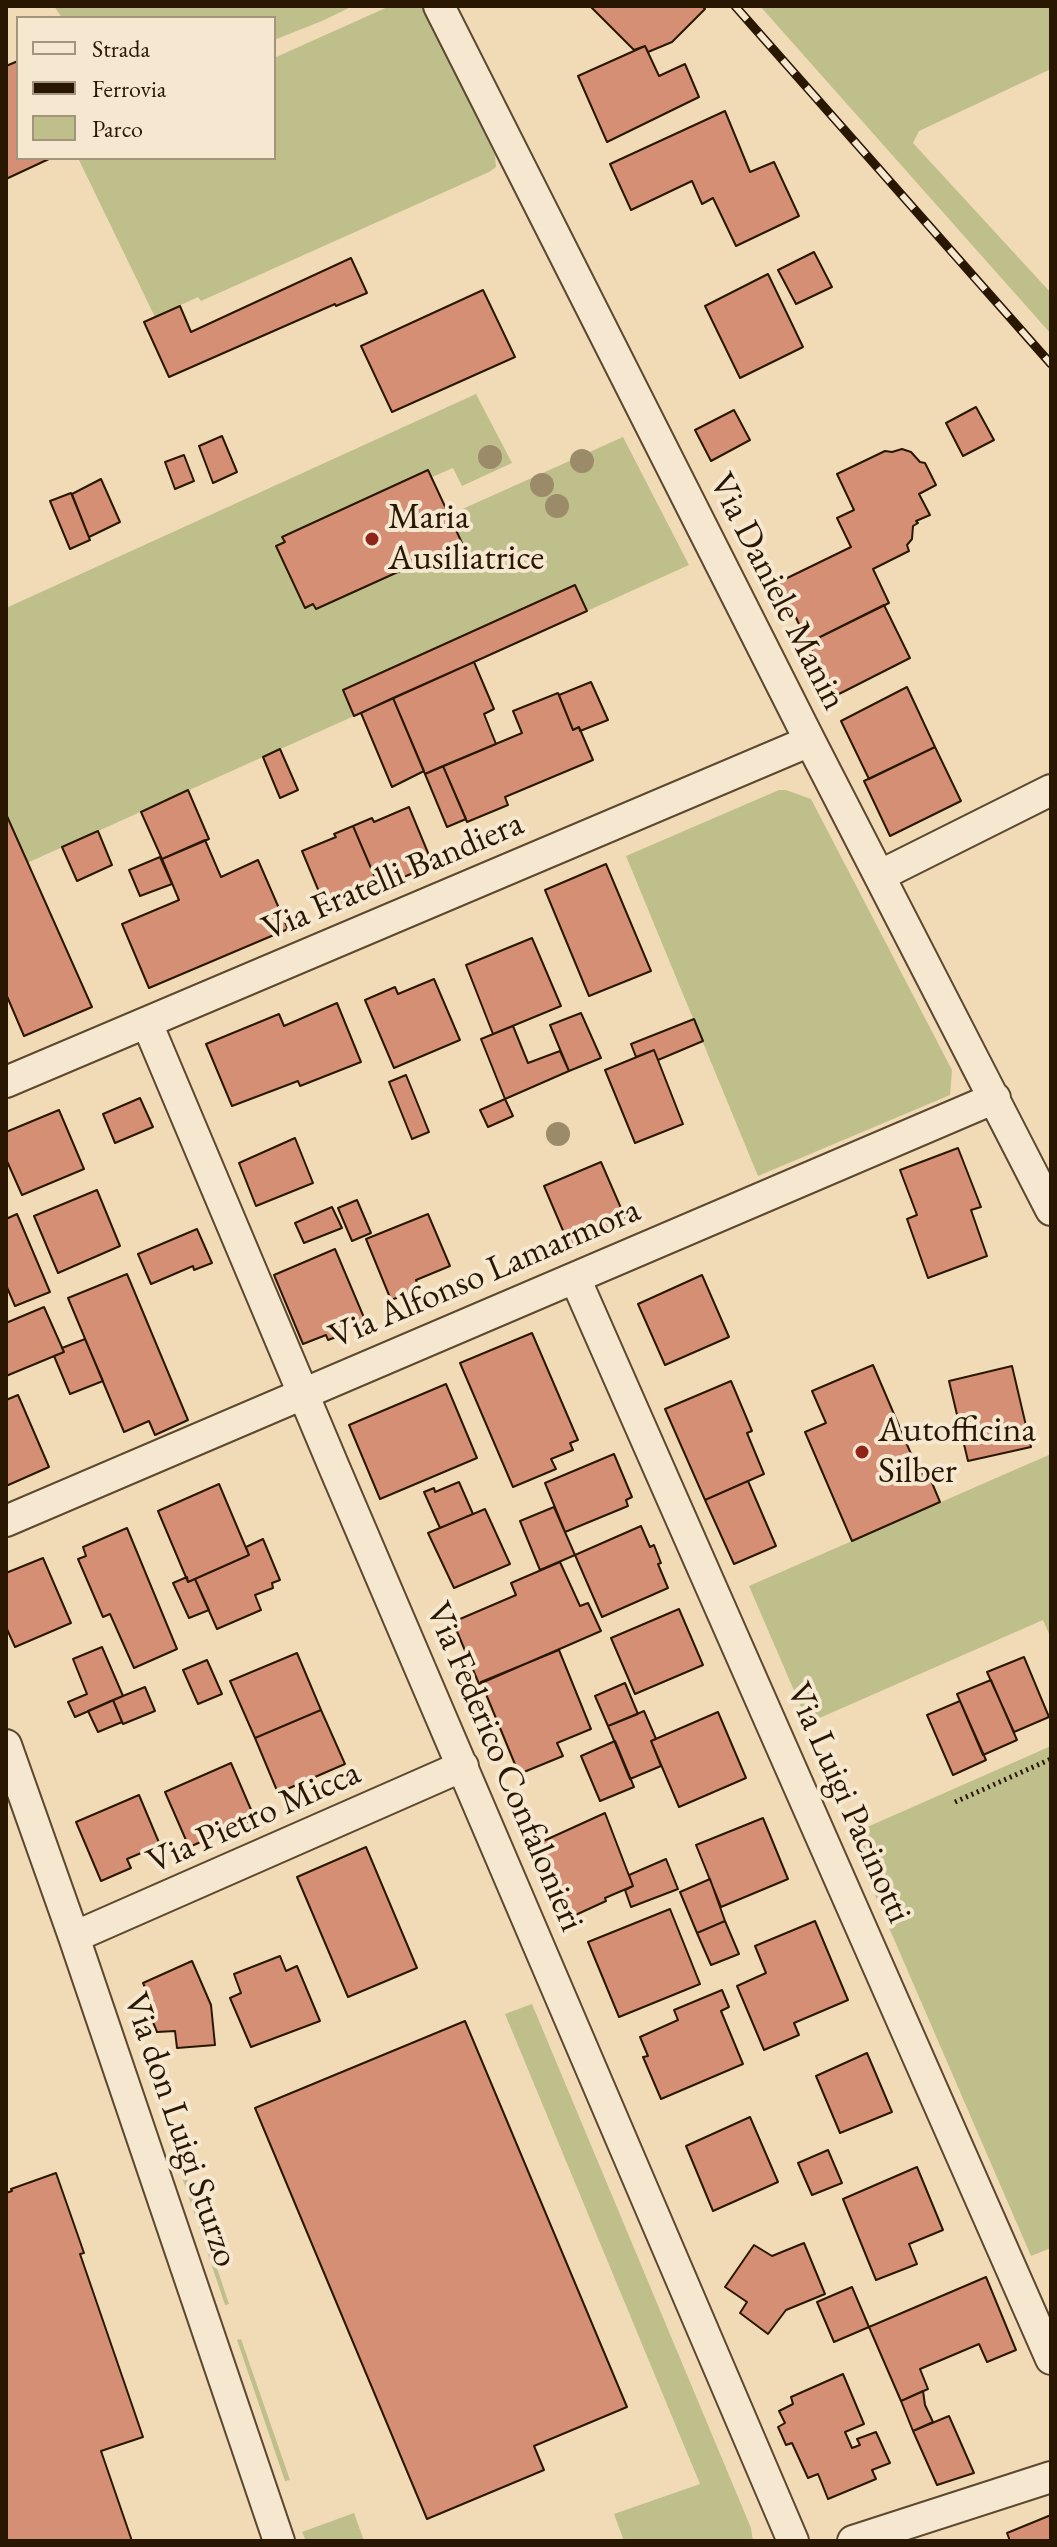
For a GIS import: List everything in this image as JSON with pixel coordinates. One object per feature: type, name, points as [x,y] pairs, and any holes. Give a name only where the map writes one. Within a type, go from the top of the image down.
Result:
[{"type":"street","name":"Via Daniele Manin","points":[[439,6],[1051,1210]]},
{"type":"street","name":"Via Fratelli Bandiera","points":[[6,1082],[810,741]]},
{"type":"street","points":[[881,875],[1051,790]]},
{"type":"street","name":"Via Federico Confalonieri","points":[[147,1023],[793,2541]]},
{"type":"street","name":"Via Alfonso Lamarmora","points":[[6,1521],[995,1098]]},
{"type":"street","name":"Via Luigi Pacinotti","points":[[575,1278],[1051,2359]]},
{"type":"street","name":"Via don Luigi Sturzo","points":[[6,1745],[279,2541]]},
{"type":"street","name":"Via Pietro Micca","points":[[74,1937],[463,1766]]},
{"type":"street","points":[[853,2541],[1051,2477]]},
{"type":"path","points":[[955,1802],[1051,1759]]},
{"type":"green space","points":[[54,6],[353,6],[276,39],[276,16],[61,16]]},
{"type":"green space","points":[[390,6],[422,6],[495,155],[496,167],[201,301],[198,297],[155,317],[79,160],[276,160],[276,57]]},
{"type":"green space","points":[[760,6],[1051,6],[1051,69],[919,131],[913,143],[1051,293],[1051,334]]},
{"type":"green space","points":[[476,394],[512,463],[462,486],[453,468],[432,477],[428,470],[282,537],[285,542],[276,547],[305,608],[313,604],[316,609],[461,544],[449,515],[623,437],[689,565],[587,611],[575,585],[343,690],[354,716],[27,863],[6,814],[6,608]]},
{"type":"green space","points":[[779,790],[811,799],[952,1070],[950,1095],[758,1176],[626,856]]},
{"type":"green space","points":[[1051,1454],[1051,1638],[1043,1620],[808,1723],[749,1586]]},
{"type":"green space","points":[[1051,1746],[1051,2248],[1031,2256],[852,1842],[856,1832]]},
{"type":"green space","points":[[532,2004],[751,2528],[753,2541],[624,2541],[614,2514],[700,2484],[505,2014]]},
{"type":"green space","points":[[178,2152],[229,2304],[225,2305],[174,2153]]},
{"type":"green space","points":[[241,2339],[290,2480],[285,2481],[237,2340]]},
{"type":"green space","points":[[354,2513],[364,2541],[306,2541],[302,2532]]},
{"type":"building","points":[[590,6],[702,6],[705,9],[672,42],[648,52],[645,46],[634,50]]},
{"type":"building","points":[[645,46],[659,76],[685,64],[699,97],[607,142],[578,76]]},
{"type":"building","points":[[16,62],[16,160],[47,160],[6,179],[6,66]]},
{"type":"building","points":[[725,111],[750,172],[774,162],[799,216],[736,246],[713,198],[702,204],[692,181],[631,210],[610,164]]},
{"type":"building","points":[[814,252],[832,287],[796,304],[778,270]]},
{"type":"building","points":[[351,258],[367,293],[169,377],[144,322],[180,306],[191,332]]},
{"type":"building","points":[[768,274],[803,347],[740,378],[705,306]]},
{"type":"building","points":[[483,290],[515,357],[392,412],[361,346]]},
{"type":"building","points":[[976,407],[994,440],[963,456],[946,423]]},
{"type":"building","points":[[734,410],[750,440],[711,461],[695,430]]},
{"type":"building","points":[[222,436],[237,472],[213,483],[199,446]]},
{"type":"building","points":[[902,449],[925,463],[936,485],[919,494],[930,515],[916,521],[918,523],[913,526],[912,539],[907,545],[909,551],[873,569],[889,603],[808,643],[779,582],[851,547],[837,518],[854,510],[837,474],[885,451]]},
{"type":"building","points":[[184,455],[194,481],[175,489],[165,462]]},
{"type":"building","name":"Maria Ausiliatrice","points":[[428,470],[462,543],[316,609],[313,604],[305,608],[276,546],[285,542],[282,537]]},
{"type":"building","points":[[101,479],[120,522],[89,537],[72,494]]},
{"type":"building","points":[[71,493],[90,540],[70,549],[50,501]]},
{"type":"building","points":[[575,585],[587,611],[354,716],[343,690]]},
{"type":"building","points":[[884,605],[910,658],[835,696],[808,643]]},
{"type":"building","points":[[474,662],[494,709],[484,714],[496,744],[425,774],[393,698]]},
{"type":"building","points":[[591,682],[608,720],[580,731],[579,727],[573,730],[559,695]]},
{"type":"building","points":[[907,687],[935,747],[869,779],[841,721]]},
{"type":"building","points":[[558,693],[573,730],[579,727],[593,760],[505,797],[508,805],[467,822],[443,766],[522,733],[513,711]]},
{"type":"building","points":[[393,698],[424,771],[392,787],[361,713]]},
{"type":"building","points":[[935,747],[961,801],[890,836],[864,781]]},
{"type":"building","points":[[280,749],[298,790],[280,798],[263,757]]},
{"type":"building","points":[[443,766],[466,819],[447,827],[425,774]]},
{"type":"building","points":[[188,790],[209,839],[162,859],[141,812]]},
{"type":"building","points":[[409,807],[433,865],[379,887],[353,826],[372,818],[374,822]]},
{"type":"building","points":[[6,814],[92,1007],[24,1036],[6,994]]},
{"type":"building","points":[[353,826],[380,889],[327,911],[302,851]]},
{"type":"building","points":[[98,831],[112,865],[77,881],[62,847]]},
{"type":"building","points":[[205,840],[221,877],[258,860],[288,929],[149,988],[122,924],[179,900],[162,859]]},
{"type":"building","points":[[160,857],[172,884],[140,896],[129,870]]},
{"type":"building","points":[[606,864],[651,971],[589,996],[545,890]]},
{"type":"building","points":[[532,938],[561,1006],[493,1034],[466,965]]},
{"type":"building","points":[[434,979],[460,1040],[394,1068],[365,1000],[395,987],[398,994]]},
{"type":"building","points":[[337,1003],[361,1062],[300,1086],[298,1081],[232,1106],[206,1044],[279,1014],[284,1026]]},
{"type":"building","points":[[581,1013],[601,1058],[569,1071],[550,1025]]},
{"type":"building","points":[[694,1019],[703,1041],[658,1060],[654,1050],[636,1057],[631,1044]]},
{"type":"building","points":[[513,1026],[528,1063],[560,1051],[569,1071],[505,1099],[481,1039]]},
{"type":"building","points":[[654,1050],[683,1124],[635,1143],[605,1070]]},
{"type":"building","points":[[406,1075],[429,1132],[412,1139],[389,1082]]},
{"type":"building","points":[[140,1098],[153,1127],[115,1143],[103,1114]]},
{"type":"building","points":[[505,1099],[513,1116],[488,1127],[480,1110]]},
{"type":"building","points":[[59,1110],[84,1169],[22,1195],[6,1159],[6,1132]]},
{"type":"building","points":[[295,1138],[313,1183],[256,1206],[239,1163]]},
{"type":"building","points":[[958,1148],[981,1207],[971,1210],[987,1256],[928,1278],[907,1219],[917,1215],[900,1170]]},
{"type":"building","points":[[601,1162],[627,1222],[570,1247],[544,1186]]},
{"type":"building","points":[[97,1190],[120,1246],[58,1273],[34,1216]]},
{"type":"building","points":[[357,1200],[371,1233],[352,1241],[338,1208]]},
{"type":"building","points":[[332,1207],[342,1228],[304,1243],[295,1223]]},
{"type":"building","points":[[17,1214],[50,1292],[15,1306],[6,1285],[6,1219]]},
{"type":"building","points":[[428,1214],[450,1266],[416,1280],[420,1289],[391,1300],[366,1239]]},
{"type":"building","points":[[197,1229],[212,1263],[194,1270],[193,1266],[151,1284],[138,1254]]},
{"type":"building","points":[[335,1249],[365,1320],[345,1328],[347,1333],[328,1340],[326,1335],[303,1344],[274,1275]]},
{"type":"building","points":[[127,1274],[188,1420],[155,1435],[149,1421],[124,1432],[68,1298]]},
{"type":"building","points":[[702,1275],[729,1337],[665,1365],[638,1304]]},
{"type":"building","points":[[44,1307],[64,1352],[6,1376],[6,1323]]},
{"type":"building","points":[[532,1333],[578,1440],[570,1443],[573,1450],[551,1459],[556,1469],[513,1487],[460,1363]]},
{"type":"building","points":[[85,1339],[103,1381],[70,1394],[54,1356],[64,1352],[62,1348]]},
{"type":"building","name":"Autofficina Silber","points":[[873,1365],[920,1475],[927,1471],[940,1502],[852,1541],[805,1432],[826,1423],[812,1391]]},
{"type":"building","points":[[1012,1366],[1031,1447],[968,1461],[949,1381]]},
{"type":"building","points":[[731,1381],[752,1431],[747,1433],[764,1474],[705,1500],[665,1409]]},
{"type":"building","points":[[446,1384],[477,1458],[380,1499],[349,1425]]},
{"type":"building","points":[[18,1395],[49,1467],[6,1486],[6,1400]]},
{"type":"building","points":[[614,1454],[632,1497],[626,1500],[628,1506],[565,1532],[545,1483]]},
{"type":"building","points":[[748,1481],[776,1546],[734,1564],[705,1500]]},
{"type":"building","points":[[459,1482],[473,1514],[440,1528],[424,1492],[434,1488],[435,1492]]},
{"type":"building","points":[[219,1484],[249,1555],[188,1582],[158,1511]]},
{"type":"building","points":[[554,1507],[575,1555],[540,1570],[520,1521]]},
{"type":"building","points":[[485,1509],[510,1564],[454,1588],[428,1533]]},
{"type":"building","points":[[641,1526],[650,1547],[654,1545],[668,1588],[602,1617],[575,1555]]},
{"type":"building","points":[[127,1528],[177,1649],[134,1668],[110,1614],[103,1617],[78,1559],[86,1556],[83,1547]]},
{"type":"building","points":[[263,1539],[280,1580],[272,1583],[273,1588],[255,1595],[261,1610],[217,1629],[195,1579],[249,1555],[246,1547]]},
{"type":"building","points":[[43,1558],[71,1623],[15,1647],[6,1627],[6,1573]]},
{"type":"building","points":[[560,1562],[580,1606],[588,1603],[601,1631],[479,1684],[453,1622],[516,1595],[511,1583]]},
{"type":"building","points":[[187,1577],[188,1582],[195,1579],[209,1610],[189,1618],[173,1583]]},
{"type":"building","points":[[679,1609],[703,1665],[635,1694],[611,1638]]},
{"type":"building","points":[[102,1647],[123,1696],[75,1717],[68,1702],[87,1694],[73,1659]]},
{"type":"building","points":[[559,1650],[591,1729],[557,1743],[563,1756],[519,1774],[481,1682]]},
{"type":"building","points":[[297,1653],[321,1710],[255,1738],[230,1681]]},
{"type":"building","points":[[1024,1657],[1049,1717],[1014,1732],[987,1672]]},
{"type":"building","points":[[207,1660],[222,1694],[198,1704],[183,1670]]},
{"type":"building","points":[[991,1680],[1017,1740],[983,1755],[957,1694]]},
{"type":"building","points":[[625,1683],[638,1714],[608,1726],[595,1696]]},
{"type":"building","points":[[145,1687],[155,1711],[123,1724],[113,1700]]},
{"type":"building","points":[[113,1700],[122,1722],[98,1732],[88,1711]]},
{"type":"building","points":[[960,1701],[986,1760],[953,1775],[927,1715]]},
{"type":"building","points":[[321,1710],[345,1764],[278,1793],[255,1738]]},
{"type":"building","points":[[644,1711],[656,1739],[651,1741],[661,1766],[630,1779],[608,1726]]},
{"type":"building","points":[[718,1712],[746,1778],[679,1807],[651,1741]]},
{"type":"building","points":[[615,1741],[634,1787],[600,1801],[581,1756]]},
{"type":"building","points":[[231,1763],[255,1819],[189,1847],[165,1792]]},
{"type":"building","points":[[139,1795],[160,1845],[127,1859],[131,1868],[101,1881],[76,1822]]},
{"type":"building","points":[[605,1813],[633,1886],[569,1918],[539,1843]]},
{"type":"building","points":[[763,1818],[788,1879],[721,1907],[696,1845]]},
{"type":"building","points":[[366,1847],[417,1968],[348,1997],[297,1877]]},
{"type":"building","points":[[666,1859],[678,1889],[631,1907],[625,1890],[633,1886],[629,1875]]},
{"type":"building","points":[[710,1879],[725,1921],[697,1933],[680,1892]]},
{"type":"building","points":[[670,1909],[700,1984],[619,2017],[588,1942]]},
{"type":"building","points":[[725,1921],[739,1954],[711,1965],[697,1933]]},
{"type":"building","points":[[815,1921],[848,2000],[794,2023],[799,2035],[764,2050],[737,1986],[766,1973],[755,1946]]},
{"type":"building","points":[[280,1956],[286,1971],[297,1966],[320,2021],[251,2047],[230,1998],[241,1993],[234,1974]]},
{"type":"building","points":[[192,1961],[211,2005],[215,2045],[177,2048],[175,2031],[157,2032],[148,2010],[154,2007],[143,1983]]},
{"type":"building","points":[[722,1990],[729,2007],[721,2011],[743,2064],[661,2099],[643,2057],[648,2056],[640,2037],[678,2020],[674,2010]]},
{"type":"building","points":[[465,2021],[627,2407],[534,2446],[544,2470],[427,2519],[255,2108]]},
{"type":"building","points":[[867,2053],[892,2112],[840,2133],[816,2076]]},
{"type":"building","points":[[750,2117],[778,2182],[713,2211],[686,2146]]},
{"type":"building","points":[[828,2150],[842,2183],[812,2195],[798,2163]]},
{"type":"building","points":[[917,2167],[943,2230],[909,2244],[917,2264],[876,2280],[843,2199]]},
{"type":"building","points":[[56,2173],[84,2253],[80,2254],[143,2437],[101,2451],[132,2541],[6,2541],[6,2193]]},
{"type":"building","points":[[804,2243],[825,2294],[786,2310],[768,2334],[740,2313],[747,2302],[725,2287],[754,2245],[772,2256]]},
{"type":"building","points":[[986,2277],[1016,2350],[987,2362],[979,2344],[920,2369],[928,2389],[901,2401],[869,2327]]},
{"type":"building","points":[[852,2287],[869,2327],[834,2342],[817,2302]]},
{"type":"building","points":[[843,2374],[864,2424],[845,2432],[852,2448],[860,2445],[857,2439],[876,2432],[890,2463],[872,2470],[876,2479],[828,2499],[818,2474],[808,2478],[792,2443],[786,2445],[778,2427],[785,2423],[779,2411],[793,2404],[791,2397]]},
{"type":"building","points":[[923,2391],[933,2422],[913,2431],[901,2401]]},
{"type":"building","points":[[949,2416],[974,2473],[937,2485],[913,2431]]},
{"type":"building","points":[[1051,2515],[1051,2541],[1010,2541],[1007,2533]]},
{"type":"railway","points":[[735,6],[1051,364]]},
{"type":"place","name":"Maria Ausiliatrice","points":[[372,539]]},
{"type":"place","name":"Autofficina Silber","points":[[862,1452]]}]
